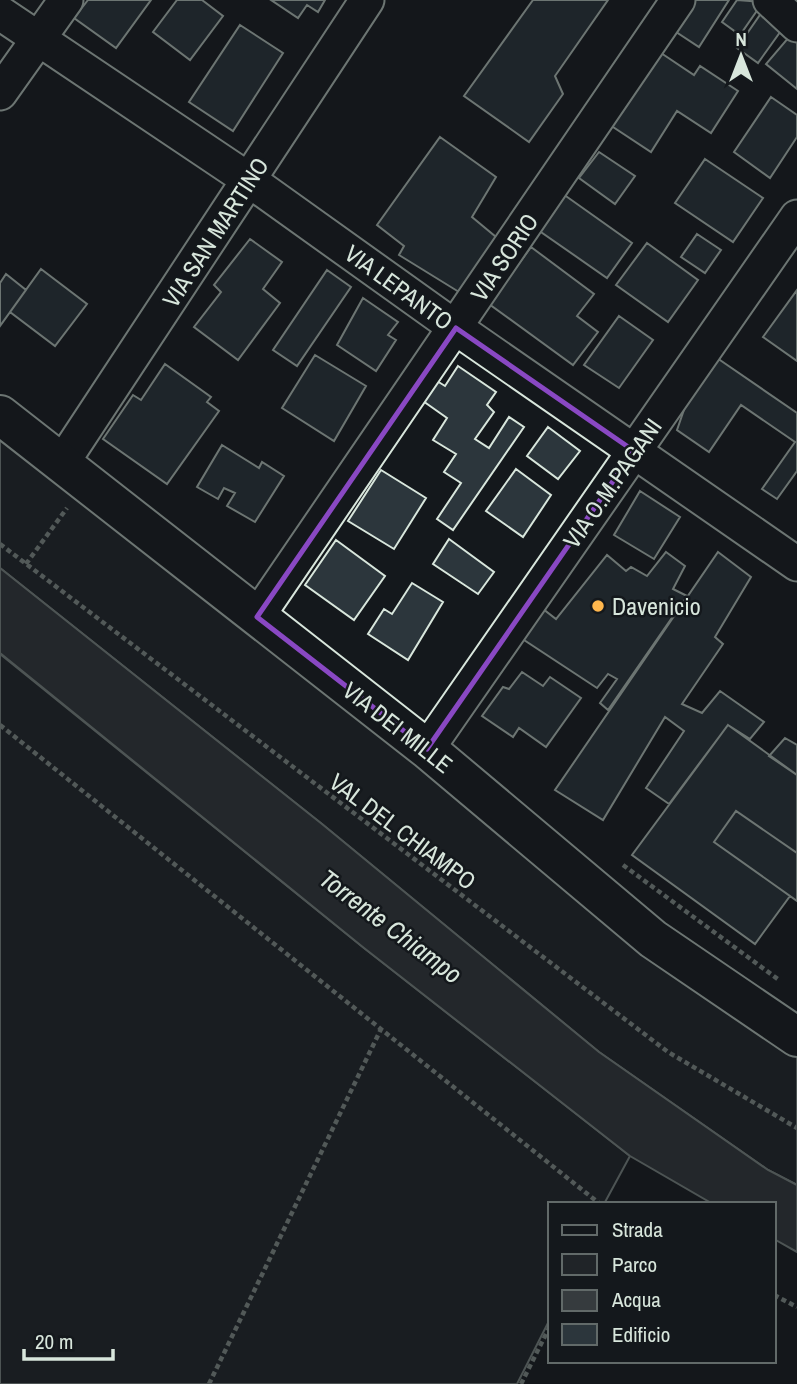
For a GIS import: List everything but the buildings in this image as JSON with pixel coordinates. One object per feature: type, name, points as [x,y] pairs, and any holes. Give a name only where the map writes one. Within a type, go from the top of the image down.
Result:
[{"type":"main road","name":"VIA DEI MILLE","points":[[0,415],[428,749],[653,939],[797,1037]]},
{"type":"street","points":[[0,93],[66,0]]},
{"type":"street","name":"VIA SAN MARTINO","points":[[62,463],[367,0]]},
{"type":"street","name":"VIA SORIO","points":[[257,617],[678,0]]},
{"type":"street","points":[[770,0],[797,26]]},
{"type":"street","name":"VIA LEPANTO","points":[[0,13],[249,180],[456,328],[797,564]]},
{"type":"street","name":"VIA O.M.PAGANI","points":[[428,749],[797,217]]},
{"type":"path","points":[[26,564],[64,513]]},
{"type":"path","name":"VAL DEL CHIAMPO","points":[[0,544],[668,1052],[797,1128]]},
{"type":"path","points":[[0,725],[598,1202]]},
{"type":"path","points":[[208,1384],[382,1029]]},
{"type":"path","points":[[776,1296],[797,1307]]},
{"type":"path","points":[[521,1384],[548,1330]]},
{"type":"highlighted area","points":[[456,328],[634,451],[427,749],[257,617]]},
{"type":"green space","points":[[0,415],[797,1037],[797,1185],[768,1170],[599,1052],[322,824],[0,568]]},
{"type":"green space","points":[[0,654],[364,948],[630,1156],[605,1202],[548,1202],[548,1323],[517,1384],[0,1384]]},
{"type":"water","name":"Torrente Chiampo","points":[[0,568],[322,824],[599,1052],[768,1170],[797,1185],[797,1252],[776,1240],[776,1202],[710,1202],[630,1156],[364,948],[0,653]]},
{"type":"place","name":"Davenicio","points":[[598,606]]}]
